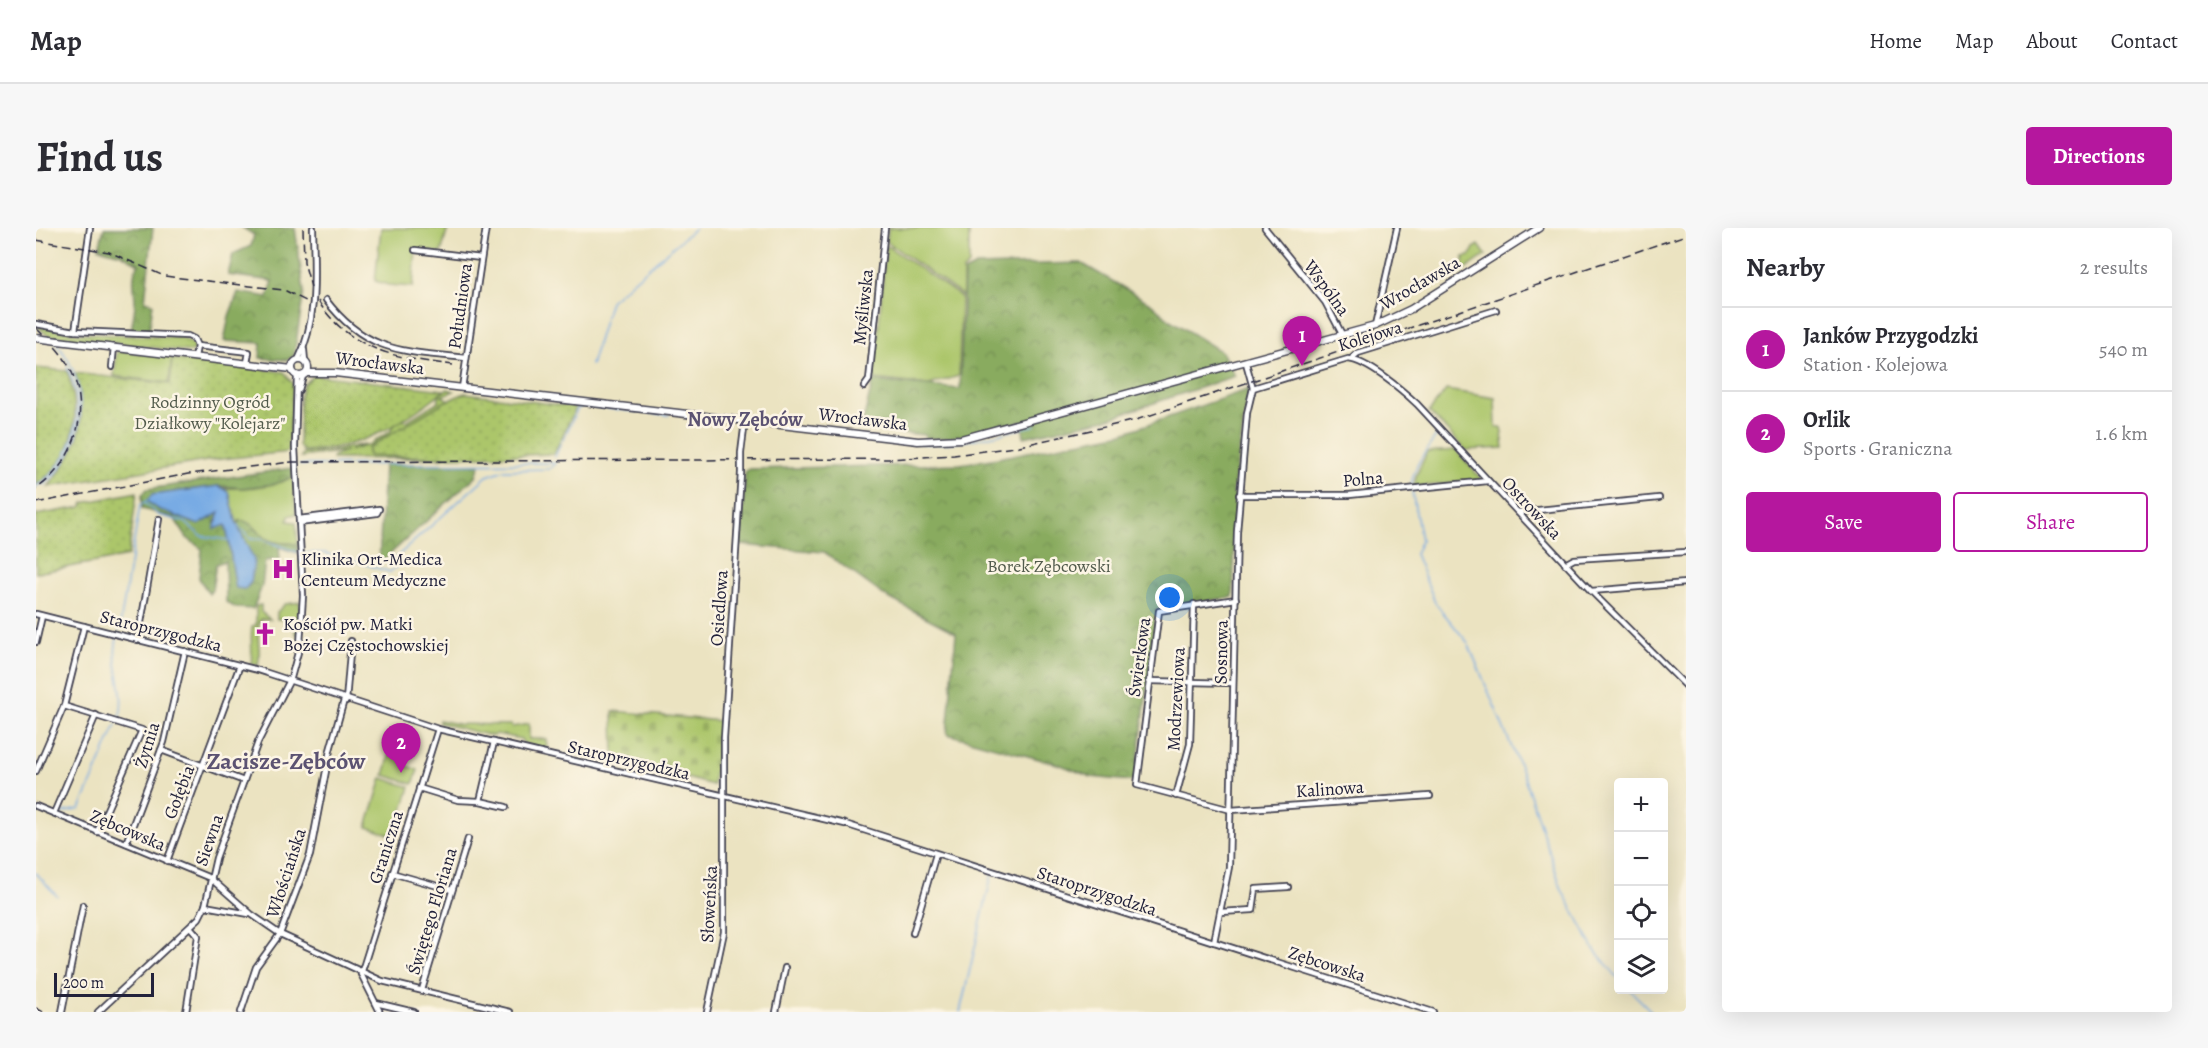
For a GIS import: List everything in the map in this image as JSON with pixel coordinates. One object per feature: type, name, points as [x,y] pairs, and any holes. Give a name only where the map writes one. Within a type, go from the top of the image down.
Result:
[{"type":"main road","name":"Wrocławska","points":[[36,338],[918,441],[950,441],[992,433],[1375,326],[1411,309],[1537,228]]},
{"type":"street","points":[[75,331],[90,228]]},
{"type":"street","name":"Siewna","points":[[98,1012],[156,956],[191,928],[205,906],[210,878],[262,731],[289,680],[302,631],[303,595],[295,439],[300,368],[315,285],[313,228]]},
{"type":"street","name":"Południowa","points":[[465,387],[464,371],[486,228]]},
{"type":"street","name":"Myśliwska","points":[[864,387],[868,380],[885,228]]},
{"type":"street","name":"Wspólna","points":[[1265,228],[1325,302],[1343,336]]},
{"type":"street","points":[[1375,326],[1397,228]]},
{"type":"street","points":[[415,250],[481,258]]},
{"type":"street","points":[[326,300],[337,315],[366,338],[380,345],[466,360]]},
{"type":"street","name":"Kolejowa","points":[[1253,388],[1338,360],[1352,359],[1358,353],[1496,310]]},
{"type":"street","points":[[36,324],[75,331],[188,336],[194,339],[197,346],[195,357]]},
{"type":"street","points":[[197,346],[249,352],[247,363]]},
{"type":"street","points":[[112,367],[114,347]]},
{"type":"street","name":"Ostrowska","points":[[1352,359],[1410,398],[1565,564],[1686,686]]},
{"type":"street","name":"Sosnowa","points":[[1213,942],[1229,867],[1239,495],[1247,413],[1253,388],[1246,363]]},
{"type":"street","name":"Osiedlowa","points":[[725,796],[724,738],[741,453],[745,421]]},
{"type":"street","name":"Polna","points":[[1239,495],[1348,495],[1488,481]]},
{"type":"street","points":[[1518,512],[1659,498]]},
{"type":"street","points":[[380,509],[377,513],[299,521],[380,509]]},
{"type":"street","points":[[138,640],[159,519]]},
{"type":"street","points":[[1565,564],[1574,559],[1686,552]]},
{"type":"street","points":[[1591,591],[1686,583]]},
{"type":"street","name":"Świerkowa","points":[[1137,785],[1159,611],[1236,599]]},
{"type":"street","name":"Modrzewiowa","points":[[1176,796],[1190,744],[1194,604]]},
{"type":"street","name":"Staroprzygodzka","points":[[36,614],[240,665],[438,729],[845,824],[1213,942]]},
{"type":"street","points":[[36,642],[42,616]]},
{"type":"street","points":[[36,771],[64,706],[84,626]]},
{"type":"street","name":"Włościańska","points":[[241,1012],[256,967],[280,934],[310,855],[330,750],[345,700],[351,641]]},
{"type":"street","name":"Żytnia","points":[[126,843],[161,750],[185,651]]},
{"type":"street","name":"Gołębia","points":[[167,861],[240,665]]},
{"type":"street","points":[[1149,681],[1231,684]]},
{"type":"street","points":[[64,706],[141,730],[97,832]]},
{"type":"street","points":[[54,813],[96,716]]},
{"type":"street","name":"Graniczna","points":[[361,974],[438,729]]},
{"type":"street","points":[[480,801],[494,742]]},
{"type":"street","points":[[161,750],[244,781]]},
{"type":"street","name":"Kalinowa","points":[[1137,785],[1231,810],[1430,796]]},
{"type":"street","points":[[419,788],[458,800],[480,801],[506,807]]},
{"type":"street","name":"Słoweńska","points":[[707,1012],[724,932],[725,796]]},
{"type":"street","name":"Zębcowska","points":[[37,808],[210,878],[251,914],[280,934],[361,974],[372,983],[382,981],[510,1012]]},
{"type":"street","name":"Świętego Floriana","points":[[422,990],[468,839]]},
{"type":"street","points":[[913,933],[936,854]]},
{"type":"street","points":[[392,873],[452,890]]},
{"type":"street","points":[[208,890],[220,885]]},
{"type":"street","points":[[1221,912],[1253,910],[1256,890],[1287,887]]},
{"type":"street","points":[[62,1012],[83,905]]},
{"type":"street","points":[[205,906],[251,914]]},
{"type":"street","points":[[186,1012],[198,936],[191,928]]},
{"type":"street","name":"Zębcowska","points":[[1213,942],[1432,1012]]},
{"type":"street","points":[[776,1012],[786,968]]},
{"type":"street","points":[[361,974],[366,984]]},
{"type":"street","points":[[366,984],[372,983]]},
{"type":"street","points":[[366,984],[372,983]]},
{"type":"street","points":[[372,983],[380,1012]]},
{"type":"street","points":[[376,1003],[414,1012]]},
{"type":"street","points":[[473,1012],[476,1004]]},
{"type":"green space","points":[[104,228],[153,228],[145,301],[153,303],[149,333],[131,332],[135,306],[134,277],[139,264],[121,254],[99,248]]},
{"type":"green space","points":[[243,228],[295,228],[304,291],[294,356],[287,360],[260,358],[261,343],[224,341],[229,316],[238,292],[268,297],[273,281],[228,275],[233,254],[251,246],[254,235]]},
{"type":"green space","points":[[381,228],[448,228],[441,253],[416,250],[413,287],[388,285],[375,281]]},
{"type":"green space","points":[[888,228],[969,228],[969,265],[963,270],[963,296],[887,242]]},
{"type":"green space","points":[[886,245],[961,297],[959,376],[929,385],[874,379]]},
{"type":"green space","points":[[1479,245],[1486,255],[1462,272],[1464,257],[1470,256],[1474,248]]},
{"type":"green space","points":[[1081,263],[1152,304],[1170,320],[1222,352],[1235,376],[1106,419],[1024,437],[1022,421],[937,439],[925,439],[925,435],[861,429],[873,381],[960,389],[964,272],[976,266]]},
{"type":"green space","points":[[37,326],[76,333],[181,338],[196,346],[191,352],[47,335]]},
{"type":"green space","points":[[117,351],[172,356],[169,383],[114,376]]},
{"type":"green space","name":"Rodzinny Ogród Działkowy \"Kolejarz\"","points":[[172,359],[284,372],[293,384],[288,452],[213,460],[48,487],[68,460],[79,434],[81,406],[75,373],[170,384]]},
{"type":"green space","points":[[36,368],[67,371],[72,387],[75,419],[68,448],[60,462],[36,485]]},
{"type":"green space","name":"Rodzinny Ogród Działkowy \"Kolejarz\"","points":[[314,375],[444,390],[412,414],[378,433],[342,446],[303,451],[299,446],[300,397],[303,385]]},
{"type":"green space","points":[[447,389],[454,391],[442,396],[450,400],[368,448],[369,456],[445,458],[332,459],[333,456],[346,451],[301,457],[303,453],[331,451],[365,444],[349,451],[368,445],[391,431],[391,428],[401,420],[407,421],[439,401],[439,395]]},
{"type":"green space","name":"Borek Zębcowski","points":[[1249,389],[1233,492],[1236,496],[1233,597],[1157,609],[1136,778],[1131,781],[1091,777],[1061,765],[947,734],[956,633],[885,596],[824,552],[741,545],[745,472],[749,469],[960,464],[998,458],[1123,433]]},
{"type":"green space","points":[[1446,390],[1495,398],[1496,427],[1501,427],[1504,448],[1466,450],[1429,412]]},
{"type":"green space","points":[[465,393],[576,407],[554,454],[453,457],[368,456],[368,448],[444,402]]},
{"type":"green space","points":[[1456,450],[1482,480],[1414,487],[1416,476],[1427,452]]},
{"type":"green space","points":[[384,464],[480,464],[476,476],[379,564]]},
{"type":"green space","points":[[292,468],[293,477],[275,484],[186,490],[175,513],[193,523],[206,521],[220,512],[214,523],[226,525],[236,588],[251,582],[252,574],[251,559],[237,525],[240,520],[250,524],[261,535],[272,541],[298,544],[298,553],[279,547],[280,559],[265,561],[262,586],[253,609],[236,608],[226,602],[225,561],[216,564],[212,590],[209,594],[199,578],[202,549],[187,538],[174,518],[142,509],[142,495],[147,489]]},
{"type":"green space","points":[[293,477],[296,514],[289,516],[288,521],[296,522],[298,544],[272,541],[244,521],[240,520],[237,525],[229,492],[224,488],[259,487]]},
{"type":"green space","points":[[137,492],[128,556],[36,573],[36,515],[82,507],[83,503]]},
{"type":"green space","points":[[300,602],[298,635],[295,633],[296,620],[277,619],[277,612],[285,604]]},
{"type":"green space","points":[[261,605],[261,612],[270,619],[261,619],[259,625],[258,665],[251,664],[251,631],[256,625],[256,606]]},
{"type":"green space","points":[[613,711],[720,721],[713,785],[679,776],[674,768],[654,770],[633,766],[632,758],[614,758]]},
{"type":"green space","points":[[439,720],[458,724],[511,725],[512,727],[529,724],[529,739],[546,739],[547,746],[545,749],[524,744],[521,739],[497,734],[492,736],[439,723]]},
{"type":"green space","points":[[391,751],[407,756],[404,765],[418,770],[413,784],[384,775]]},
{"type":"green space","points":[[382,778],[410,787],[395,836],[367,827]]},
{"type":"water","points":[[219,486],[229,492],[237,525],[254,560],[251,582],[245,589],[236,588],[226,525],[214,529],[220,512],[199,525],[158,509],[147,501],[152,495]]},
{"type":"waterway","points":[[591,365],[610,301],[695,228]]},
{"type":"waterway","points":[[44,485],[69,454],[80,418],[80,398],[76,380],[57,344]]},
{"type":"waterway","points":[[36,487],[61,462],[74,433],[77,400],[67,367]]},
{"type":"waterway","points":[[564,403],[577,405],[579,408],[584,406],[669,415]]},
{"type":"waterway","points":[[563,440],[578,408]]},
{"type":"waterway","points":[[694,418],[699,419]]},
{"type":"waterway","points":[[892,441],[948,443],[982,438],[1035,425]]},
{"type":"waterway","points":[[1411,487],[1417,466],[1438,434]]},
{"type":"waterway","points":[[555,457],[561,442]]},
{"type":"waterway","points":[[300,465],[555,463]]},
{"type":"waterway","points":[[355,561],[390,572],[396,567],[393,560],[487,476],[504,470],[549,469],[555,464]]},
{"type":"waterway","points":[[1412,491],[1421,540],[1415,554],[1436,604],[1468,643],[1523,774],[1562,890],[1594,949],[1614,973]]},
{"type":"waterway","points":[[119,631],[140,505],[147,501]]},
{"type":"waterway","points":[[145,503],[158,515],[185,522],[201,536],[228,540]]},
{"type":"waterway","points":[[237,525],[251,539],[261,539],[297,552]]},
{"type":"waterway","points":[[305,553],[325,553],[347,560]]},
{"type":"waterway","points":[[385,561],[396,567],[403,561]]},
{"type":"waterway","points":[[117,639],[115,649],[122,699],[119,719]]},
{"type":"waterway","points":[[60,813],[80,809],[116,725]]},
{"type":"waterway","points":[[36,873],[57,896]]},
{"type":"waterway","points":[[960,1012],[992,874]]},
{"type":"waterway","points":[[1634,994],[1652,1012]]},
{"type":"railway","points":[[303,228],[304,262],[311,287]]},
{"type":"railway","points":[[36,503],[188,474],[292,462],[890,459],[954,455],[1015,447],[1136,420],[1686,235]]},
{"type":"railway","points":[[36,240],[109,252],[164,276],[284,290],[310,303]]},
{"type":"railway","points":[[318,301],[345,332],[377,350],[413,359],[453,365]]},
{"type":"railway","points":[[36,328],[67,363],[75,380],[79,397],[77,432],[71,448],[62,464],[36,489]]},
{"type":"railway","points":[[36,1008],[43,1012]]},
{"type":"place","name":"Janków Przygodzki","points":[[1302,366]]},
{"type":"place","name":"Klinika Ort-Medica Centeum Medyczne","points":[[283,569]]},
{"type":"place","name":"Kościół pw. Matki Bożej Częstochowskiej","points":[[265,634]]},
{"type":"place","name":"Orlik","points":[[401,773]]},
{"type":"district","name":"Nowy Zębców","points":[[745,419]]},
{"type":"district","name":"Zacisze-Zębców","points":[[286,761]]}]
